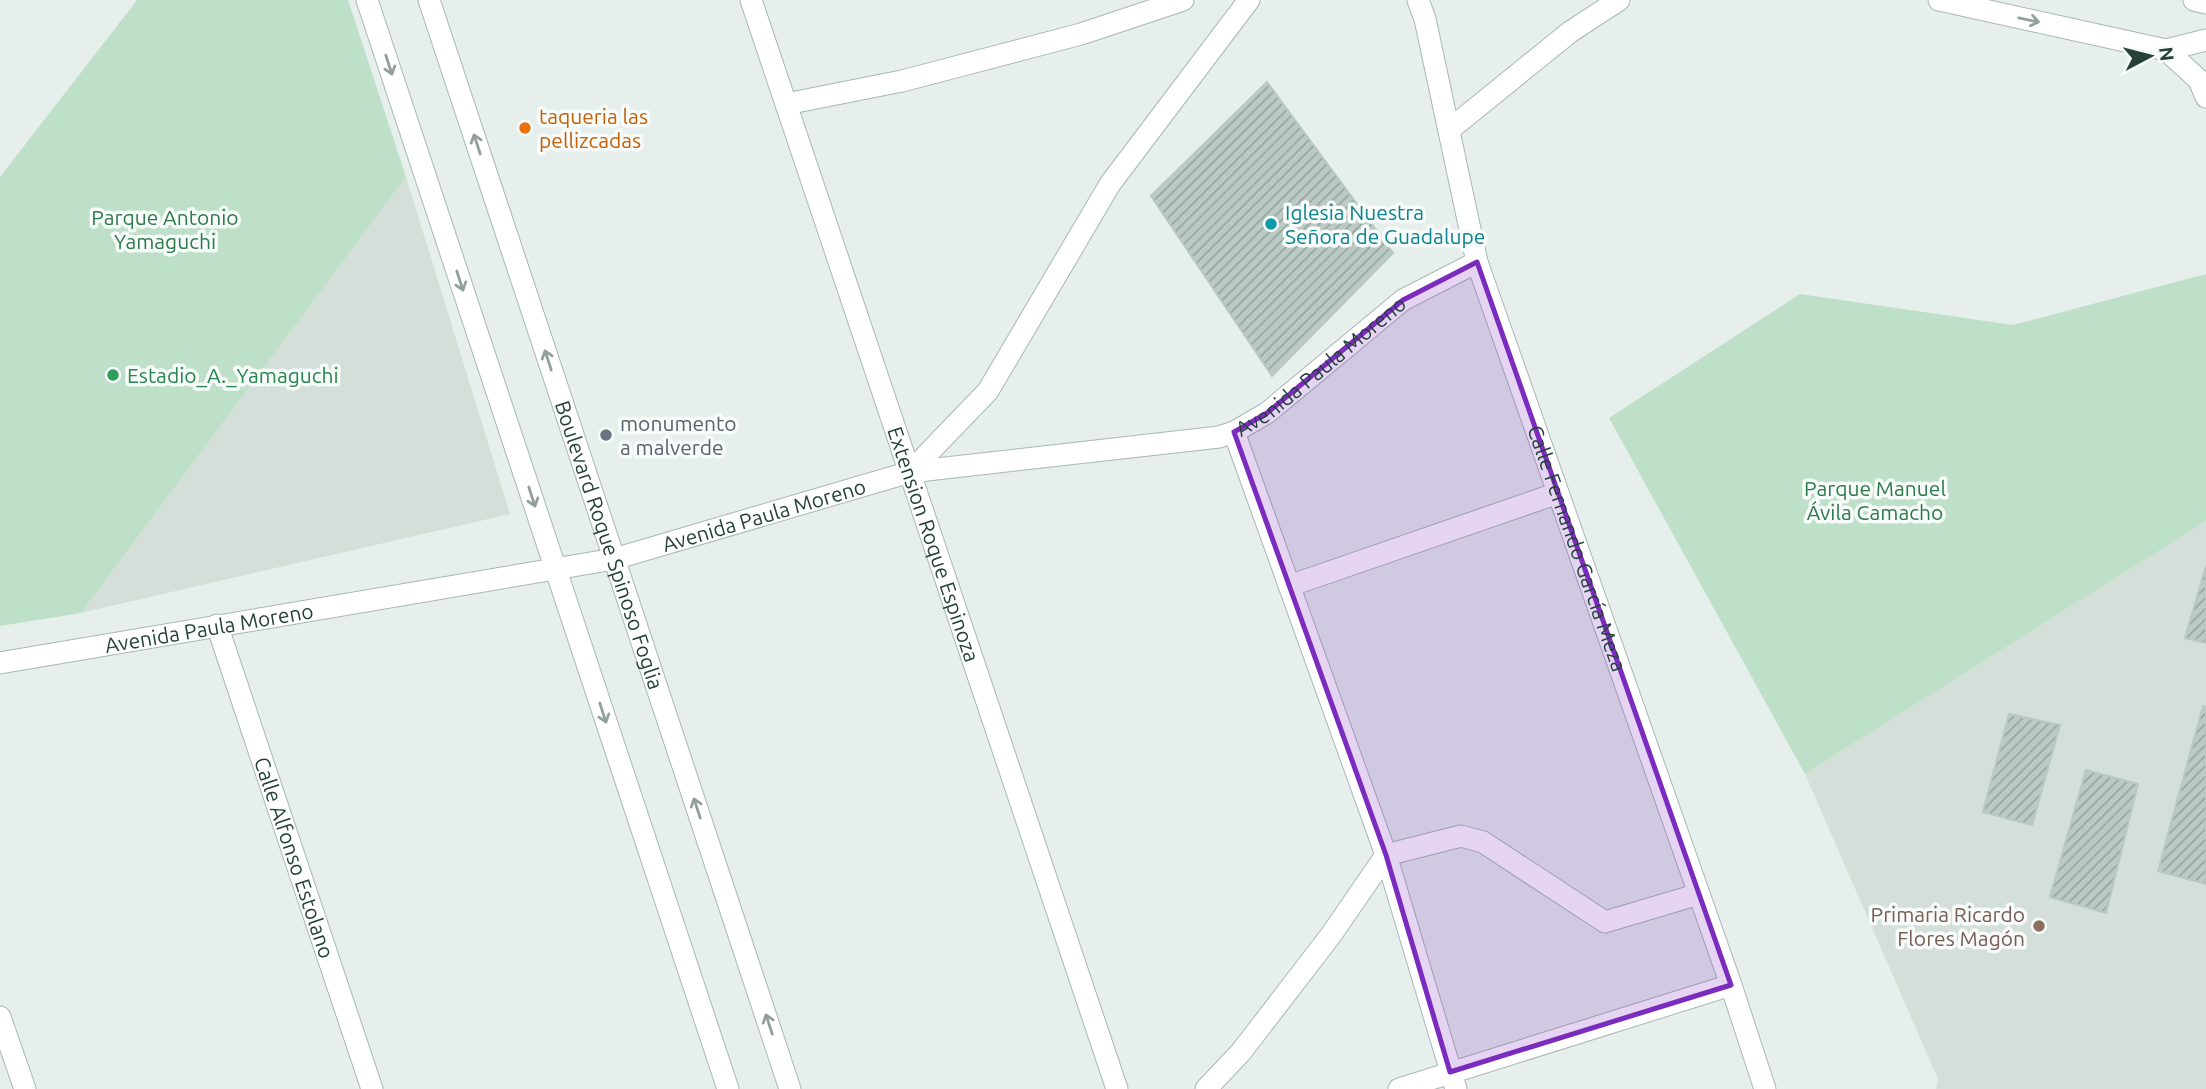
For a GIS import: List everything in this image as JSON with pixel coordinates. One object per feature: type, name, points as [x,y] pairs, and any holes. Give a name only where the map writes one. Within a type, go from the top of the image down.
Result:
[{"type":"street","points":[[368,0],[728,1089]]},
{"type":"street","name":"Boulevard Roque Spinoso Foglia","points":[[429,0],[790,1089]]},
{"type":"street","name":"Extension Roque Espinoza","points":[[751,0],[1117,1089]]},
{"type":"street","points":[[786,104],[902,81],[1081,34],[1183,0]]},
{"type":"street","points":[[910,472],[988,391],[1110,184],[1249,0]]},
{"type":"street","name":"Calle Fernando García Meza","points":[[1418,0],[1425,19],[1476,261],[1731,985],[1765,1089]]},
{"type":"street","points":[[1448,130],[1570,32],[1619,0]]},
{"type":"street","points":[[1939,0],[2166,50],[2206,40]]},
{"type":"street","points":[[2194,0],[2206,3]]},
{"type":"street","points":[[2166,50],[2199,80],[2206,97]]},
{"type":"street","name":"Avenida Paula Moreno","points":[[0,663],[614,559],[910,472],[1219,436],[1234,432],[1268,414],[1403,300],[1476,261]]},
{"type":"street","points":[[1234,432],[1386,855],[1453,1080]]},
{"type":"street","points":[[1289,586],[1558,493]]},
{"type":"street","name":"Calle Alfonso Estolano","points":[[217,625],[372,1089]]},
{"type":"street","points":[[1206,1089],[1241,1052],[1331,935],[1386,855],[1461,836],[1483,842],[1605,922],[1699,894]]},
{"type":"street","points":[[1399,1089],[1453,1080],[1731,985]]},
{"type":"street","points":[[0,1017],[25,1089]]},
{"type":"highlighted area","points":[[1477,262],[1731,985],[1450,1072],[1386,855],[1234,432],[1267,413],[1403,300]]},
{"type":"shaded area","points":[[406,177],[510,514],[81,613]]},
{"type":"shaded area","name":"Primaria Ricardo Flores Magón","points":[[2206,521],[2206,1089],[1936,1089],[1938,1079],[1805,774]]},
{"type":"green space","name":"Parque Antonio Yamaguchi","points":[[137,0],[348,0],[406,177],[81,613],[0,626],[0,177]]},
{"type":"green space","name":"Parque Manuel Ávila Camacho","points":[[2206,274],[2206,521],[1805,774],[1609,418],[1800,294],[2013,325]]},
{"type":"building","name":"Iglesia Nuestra Señora de Guadalupe","points":[[1267,82],[1393,253],[1272,376],[1151,196]]},
{"type":"building","points":[[2206,566],[2206,643],[2185,638]]},
{"type":"building","points":[[2203,706],[2206,707],[2206,884],[2158,871]]},
{"type":"building","points":[[2009,714],[2060,725],[2032,825],[1983,812]]},
{"type":"building","points":[[2086,770],[2138,784],[2106,913],[2050,897]]},
{"type":"place","name":"taqueria las pellizcadas","points":[[525,128]]},
{"type":"place","name":"Iglesia Nuestra Señora de Guadalupe","points":[[1271,224]]},
{"type":"place","name":"Estadio_A._Yamaguchi","points":[[113,375]]},
{"type":"place","name":"monumento a malverde","points":[[606,435]]},
{"type":"place","name":"Primaria Ricardo Flores Magón","points":[[2039,926]]}]
